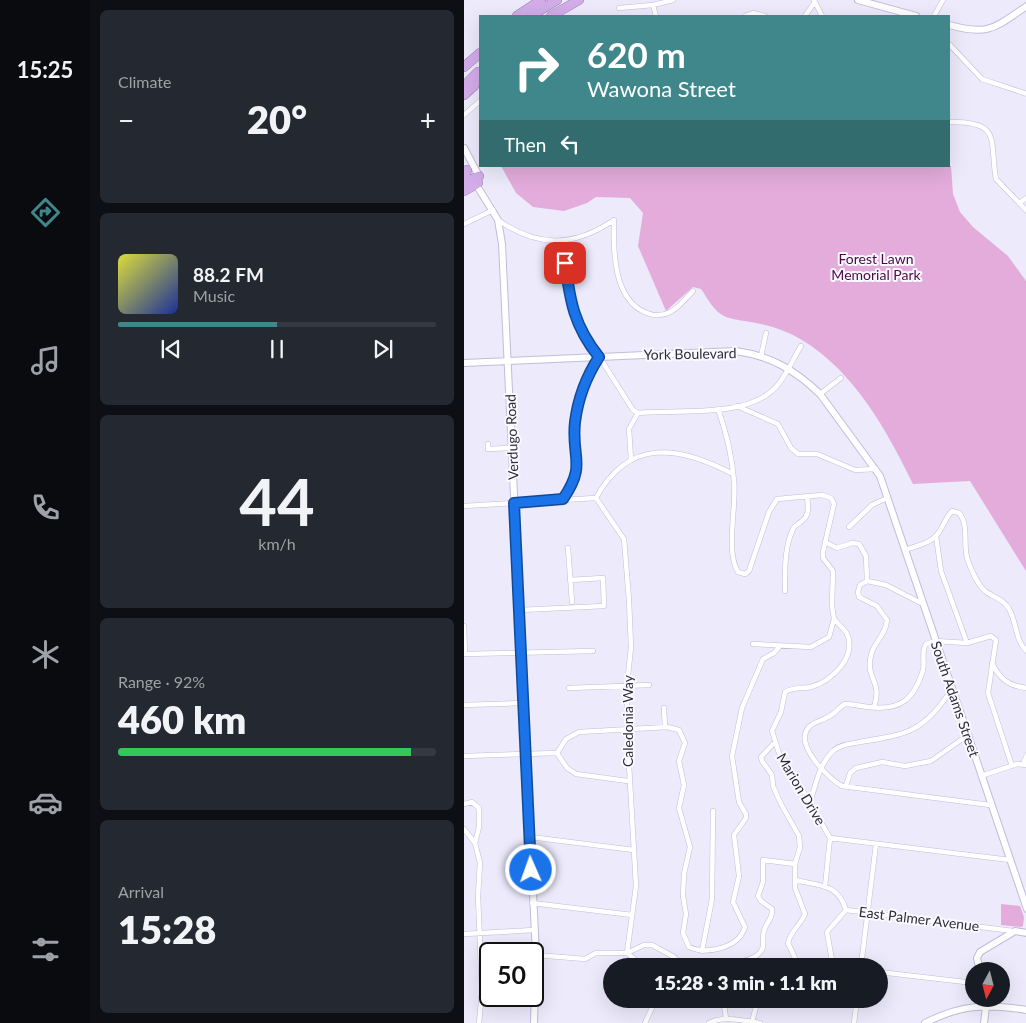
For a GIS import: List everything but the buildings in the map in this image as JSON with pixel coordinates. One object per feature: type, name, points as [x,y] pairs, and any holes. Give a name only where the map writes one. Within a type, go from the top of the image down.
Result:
[{"type":"highway","points":[[518,15],[541,0]]},
{"type":"highway","points":[[533,15],[557,0]]},
{"type":"highway","points":[[553,15],[579,0]]},
{"type":"highway","points":[[464,67],[479,52]]},
{"type":"highway","points":[[464,86],[479,72]]},
{"type":"highway","points":[[464,95],[474,86],[479,74]]},
{"type":"highway","points":[[464,191],[471,180],[465,168]]},
{"type":"main road","points":[[858,0],[912,15]]},
{"type":"main road","points":[[950,26],[981,32],[1000,24],[1026,6]]},
{"type":"main road","name":"Verdugo Road","points":[[464,148],[471,180],[498,220],[502,244],[535,942]]},
{"type":"main road","name":"York Boulevard","points":[[464,363],[723,351],[761,356],[788,368],[820,394],[876,469],[884,488]]},
{"type":"main road","name":"South Adams Street","points":[[884,488],[990,805],[1010,860],[1023,887],[1026,910]]},
{"type":"main road","points":[[978,962],[977,958],[980,952],[1015,931]]},
{"type":"main road","name":"East Palmer Avenue","points":[[1015,931],[1026,933]]},
{"type":"main road","name":"Verdugo Road","points":[[534,1023],[535,1007]]},
{"type":"main road","points":[[1010,1007],[1026,1010]]},
{"type":"main road","points":[[925,1023],[965,1008]]},
{"type":"main road","points":[[984,1023],[985,1008]]},
{"type":"street","points":[[619,8],[653,5],[673,0]]},
{"type":"street","points":[[935,15],[943,0]]},
{"type":"street","points":[[806,15],[814,1]]},
{"type":"street","points":[[814,1],[821,15]]},
{"type":"street","points":[[653,5],[656,15]]},
{"type":"street","points":[[748,15],[753,13],[761,15]]},
{"type":"street","points":[[950,45],[982,79],[1026,94]]},
{"type":"street","points":[[464,115],[479,102]]},
{"type":"street","points":[[950,122],[975,123],[989,134],[995,153],[996,179],[1026,211]]},
{"type":"street","points":[[1019,203],[1026,198]]},
{"type":"street","points":[[464,224],[493,210]]},
{"type":"street","points":[[498,220],[526,236],[553,242],[586,236],[614,220],[614,249],[620,280],[638,309],[652,315],[670,313],[693,291]]},
{"type":"street","points":[[553,242],[565,263],[574,317],[633,410],[638,413],[718,409],[737,406],[767,395],[777,386],[801,346]]},
{"type":"street","points":[[761,356],[766,334]]},
{"type":"street","points":[[563,499],[572,485],[578,467],[575,423],[580,393],[599,357]]},
{"type":"street","points":[[820,394],[841,378]]},
{"type":"street","points":[[737,406],[778,424],[794,452],[798,454],[817,454],[855,470],[876,469]]},
{"type":"street","points":[[718,409],[733,474],[735,492],[732,523],[735,566],[738,572],[745,574],[749,571],[772,505],[778,499],[827,495],[834,504],[823,558],[833,571],[834,619],[829,636],[811,647],[753,644]]},
{"type":"street","points":[[631,460],[629,429],[638,413]]},
{"type":"street","points":[[488,444],[488,449],[512,448]]},
{"type":"street","points":[[464,506],[596,498],[610,476],[631,460],[657,452],[673,452],[697,458],[733,474]]},
{"type":"street","points":[[786,591],[785,566],[789,541],[794,527],[806,517],[808,511],[807,496]]},
{"type":"street","name":"Caledonia Way","points":[[596,498],[620,530],[626,551],[631,647],[627,685],[628,781],[636,886],[627,952]]},
{"type":"street","points":[[849,527],[872,505],[888,498]]},
{"type":"street","points":[[905,550],[925,543],[936,536],[952,511],[961,515],[964,522],[967,558],[972,570],[983,589],[1005,602],[1009,608],[1021,644],[1026,651]]},
{"type":"street","points":[[936,536],[941,571],[967,643]]},
{"type":"street","points":[[825,542],[836,548],[852,544],[862,546],[866,556],[867,581]]},
{"type":"street","points":[[568,548],[572,602]]},
{"type":"street","points":[[520,610],[604,606],[603,578],[570,580]]},
{"type":"street","points":[[874,707],[878,693],[870,674],[871,653],[883,635],[886,620],[877,606],[859,597],[860,585],[867,581],[886,585],[923,604]]},
{"type":"street","name":"Marion Drive","points":[[825,887],[830,838],[779,753],[772,731],[773,725],[781,712],[785,692],[791,688],[810,687],[818,684],[839,670],[844,662],[848,645],[847,634],[834,619]]},
{"type":"street","points":[[464,626],[464,654],[592,651]]},
{"type":"street","points":[[990,805],[846,786],[833,779],[804,745],[808,728],[832,715],[843,705],[874,707],[898,705],[911,697],[924,668],[924,647],[935,641],[967,643],[991,636],[996,640],[988,693],[1012,766]]},
{"type":"street","points":[[558,753],[566,739],[572,734],[665,727],[679,730],[685,742],[679,762],[684,785],[679,808],[690,847],[683,886],[686,914],[683,933],[689,946],[702,951],[719,948],[743,933],[745,927],[733,902],[739,876],[734,835],[746,818],[746,814],[739,802],[732,756],[745,698],[763,659],[774,653],[780,646]]},
{"type":"street","points":[[992,663],[1004,681],[1013,687],[1026,688]]},
{"type":"street","points":[[569,688],[649,685]]},
{"type":"street","points":[[810,802],[822,767],[833,751],[842,745],[907,732],[928,721],[952,688]]},
{"type":"street","points":[[464,705],[523,703]]},
{"type":"street","points":[[664,708],[665,727]]},
{"type":"street","points":[[846,786],[850,773],[856,768],[882,762],[905,766],[931,760],[968,735]]},
{"type":"street","points":[[775,742],[761,757],[762,762],[772,775],[773,786],[781,804],[799,836],[800,848],[795,864],[796,894],[804,908],[805,914],[801,923],[792,931],[788,943],[795,958]]},
{"type":"street","points":[[464,756],[558,753]]},
{"type":"street","points":[[558,753],[568,768],[576,774],[628,781]]},
{"type":"street","points":[[981,776],[1024,764],[1026,755]]},
{"type":"street","points":[[464,804],[472,802],[479,808],[479,826],[476,843],[480,863],[482,991],[479,1023]]},
{"type":"street","points":[[702,951],[712,899],[713,810]]},
{"type":"street","points":[[464,829],[476,843]]},
{"type":"street","points":[[530,837],[634,850]]},
{"type":"street","points":[[830,838],[1010,860]]},
{"type":"street","points":[[862,958],[876,844]]},
{"type":"street","points":[[749,958],[758,955],[762,950],[764,928],[772,916],[772,909],[761,901],[758,896],[763,882],[763,860],[795,864]]},
{"type":"street","name":"East Palmer Avenue","points":[[795,880],[834,890],[840,896],[846,910],[1015,931]]},
{"type":"street","points":[[532,903],[632,915]]},
{"type":"street","points":[[831,958],[828,950],[827,932],[846,910]]},
{"type":"street","points":[[464,934],[534,930]]},
{"type":"street","points":[[544,956],[577,960],[605,951],[627,952],[644,945],[652,945],[675,958]]},
{"type":"street","points":[[627,952],[634,958]]},
{"type":"street","points":[[888,973],[965,982]]},
{"type":"street","points":[[645,1023],[652,1008]]},
{"type":"street","points":[[724,1008],[726,1018]]},
{"type":"street","points":[[752,1022],[756,1008]]},
{"type":"street","points":[[854,1023],[856,1008]]},
{"type":"street","points":[[709,1023],[717,1019],[726,1018],[760,1023]]},
{"type":"green space","name":"Forest Lawn Memorial Park","points":[[951,166],[953,194],[960,212],[973,227],[1008,256],[1026,281],[1026,571],[970,481],[913,484],[868,404],[854,386],[821,353],[792,334],[762,324],[722,315],[701,289],[693,287],[666,311],[638,246],[643,213],[630,198],[596,197],[587,203],[564,211],[533,207],[516,193],[502,167]]},
{"type":"green space","points":[[1001,904],[1020,906],[1024,917],[1023,926],[1001,925]]},
{"type":"route","points":[[531,870],[514,503],[563,499],[572,485],[578,467],[575,423],[580,393],[599,357],[574,317],[565,263]]}]
